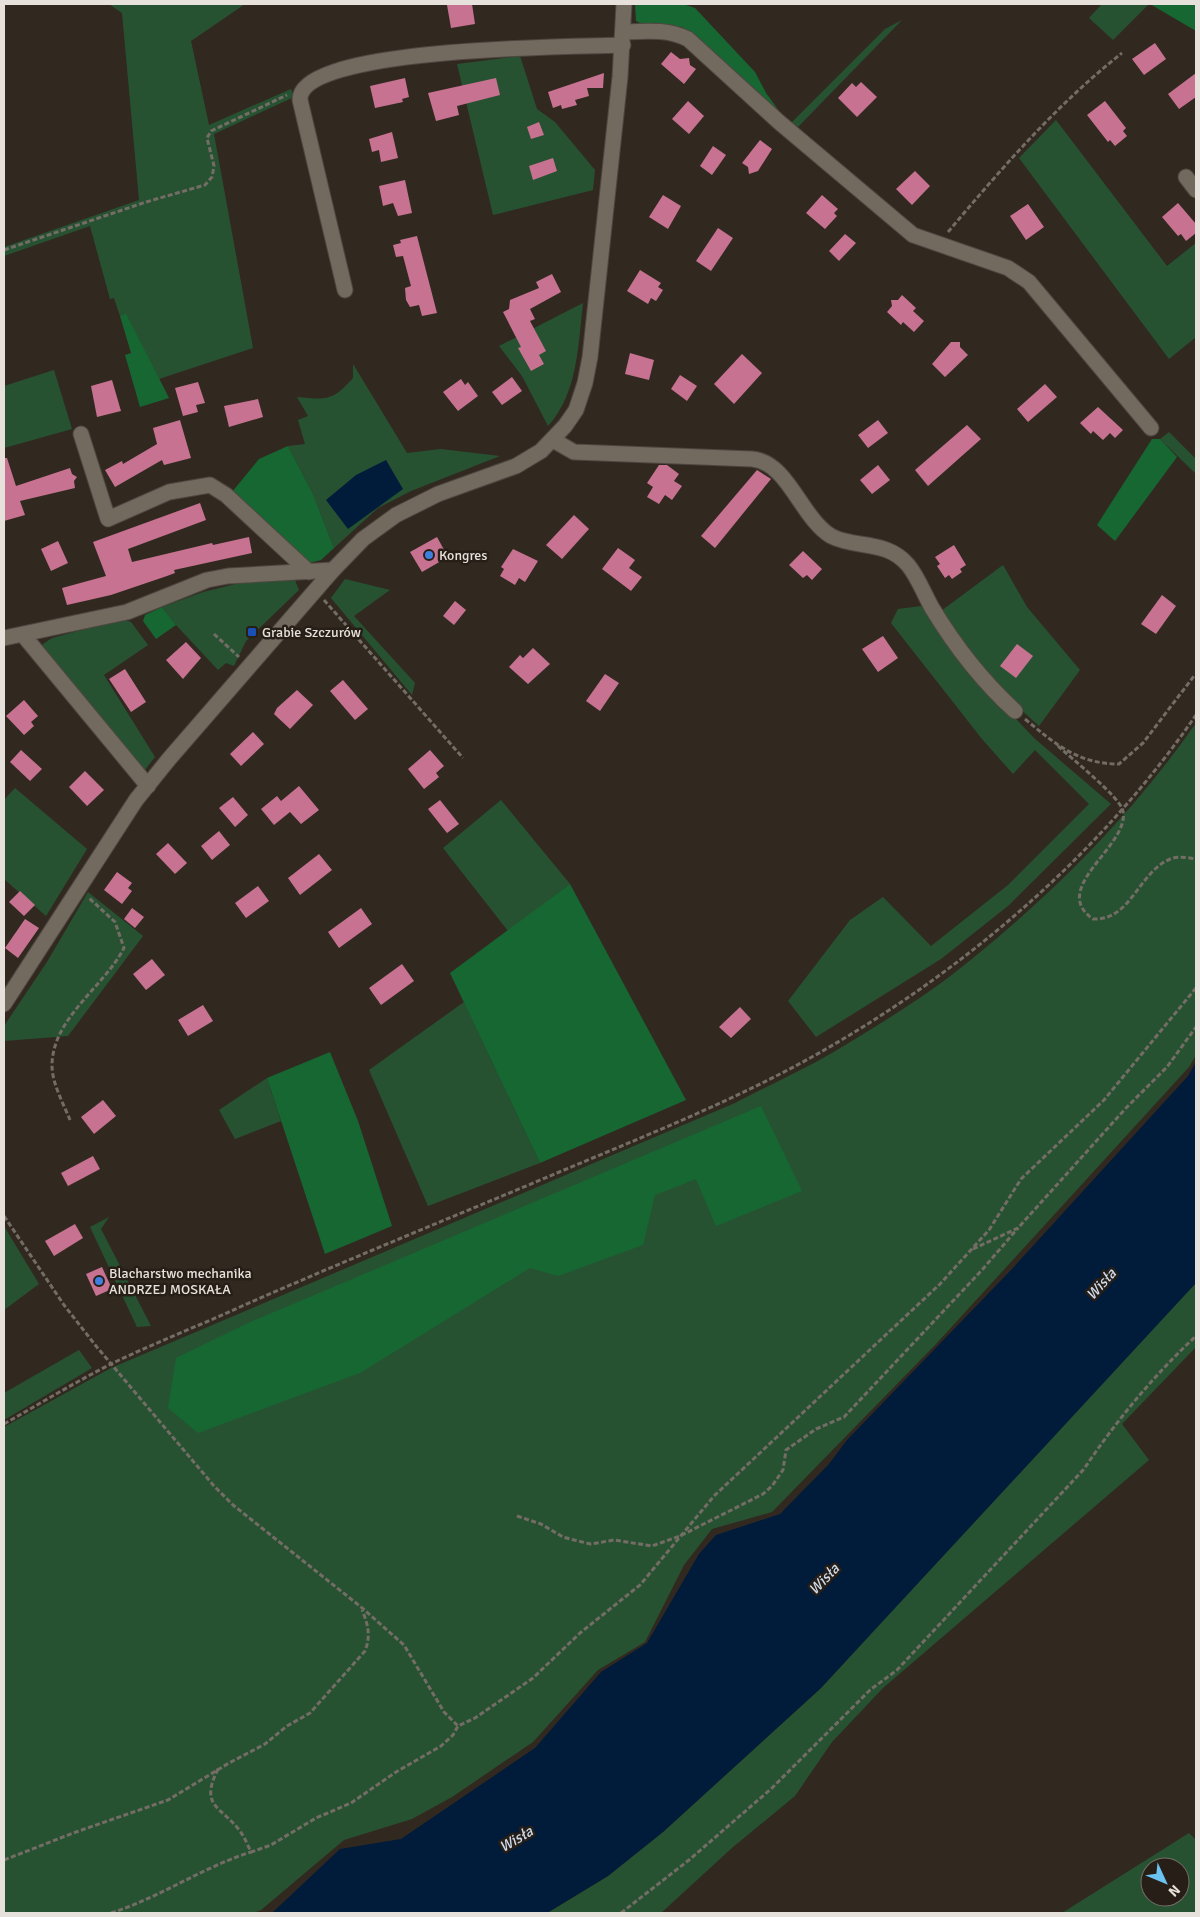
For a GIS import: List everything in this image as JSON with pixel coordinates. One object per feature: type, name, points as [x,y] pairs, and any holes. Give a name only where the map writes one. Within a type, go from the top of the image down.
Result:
[{"type":"street","points":[[4,1004],[148,786],[333,570],[363,540],[396,515],[438,494],[516,466],[534,456],[553,440],[576,410],[588,366],[624,38],[624,4]]},
{"type":"street","points":[[345,290],[300,100],[303,87],[311,81],[354,67],[422,53],[624,38],[651,30],[677,34],[688,40],[912,235],[1008,268],[1029,282],[1151,428]]},
{"type":"street","points":[[1186,177],[1196,190]]},
{"type":"street","points":[[81,434],[108,519],[169,492],[210,485],[226,495],[308,572]]},
{"type":"street","points":[[553,440],[574,452],[752,459],[769,464],[778,472],[807,513],[832,536],[869,544],[888,551],[908,565],[932,608],[960,650],[996,693],[1015,711]]},
{"type":"street","points":[[4,638],[24,636],[128,612],[207,580],[228,576],[333,570]]},
{"type":"street","points":[[24,636],[148,786]]},
{"type":"path","points":[[938,244],[1018,150],[1084,83],[1122,53]]},
{"type":"path","points":[[4,250],[146,202],[205,185],[212,177],[214,166],[207,138],[212,131],[303,87]]},
{"type":"path","points":[[316,590],[463,758]]},
{"type":"path","points":[[214,634],[240,657]]},
{"type":"path","points":[[1058,746],[1096,764],[1119,764],[1143,743],[1194,676]]},
{"type":"path","points":[[1015,711],[1058,746],[1115,797],[1122,808],[1123,823],[1082,888],[1079,899],[1081,908],[1093,919],[1111,917],[1122,909],[1159,866],[1174,858],[1196,859]]},
{"type":"path","points":[[4,1424],[112,1364],[268,1295],[611,1150],[745,1091],[826,1050],[916,993],[997,931],[1068,867],[1122,808],[1196,715]]},
{"type":"path","points":[[70,1120],[52,1067],[56,1040],[74,1014],[119,958],[124,948],[115,922],[79,890]]},
{"type":"path","points":[[111,1913],[165,1892],[222,1861],[271,1845],[316,1818],[351,1804],[396,1772],[441,1746],[453,1735],[458,1726],[476,1718],[533,1678],[580,1633],[640,1585],[714,1496],[940,1284],[989,1230],[1021,1179],[1104,1100],[1196,988]]},
{"type":"path","points":[[517,1516],[541,1524],[563,1537],[592,1544],[614,1540],[652,1546],[680,1536],[763,1494],[772,1486],[783,1470],[786,1450],[816,1430],[844,1417],[945,1310],[1126,1108],[1167,1067],[1196,1027]]},
{"type":"path","points":[[4,1216],[64,1305],[159,1423],[233,1505],[360,1607],[404,1645],[444,1712],[458,1726]]},
{"type":"path","points":[[970,1250],[1018,1228]]},
{"type":"path","points":[[621,1913],[688,1860],[772,1788],[870,1690],[897,1670],[1084,1469],[1109,1432],[1181,1350],[1196,1336]]},
{"type":"path","points":[[4,1860],[76,1832],[168,1800],[218,1769],[265,1744],[287,1726],[310,1712],[360,1659],[369,1640],[368,1623],[360,1607]]},
{"type":"path","points":[[218,1769],[211,1784],[210,1796],[215,1808],[240,1832],[251,1852]]},
{"type":"green space","points":[[109,4],[245,4],[191,41],[209,125],[291,89],[294,97],[214,134],[253,348],[159,379],[126,313],[120,316],[114,298],[110,299],[90,226],[4,256],[4,247],[139,200],[122,13]]},
{"type":"green space","points":[[635,4],[683,4],[695,8],[755,72],[766,93],[782,115],[682,27],[642,24],[636,21]]},
{"type":"green space","points":[[1102,4],[1149,4],[1113,40],[1089,18]]},
{"type":"green space","points":[[1150,4],[1196,4],[1196,31]]},
{"type":"green space","points":[[902,20],[798,127],[791,123],[885,29]]},
{"type":"green space","points":[[520,56],[537,109],[555,122],[595,170],[593,190],[493,215],[457,64]]},
{"type":"green space","points":[[1056,120],[1167,266],[1196,243],[1196,337],[1169,359],[1019,158]]},
{"type":"green space","points":[[583,303],[578,352],[571,384],[558,413],[548,426],[522,376],[499,346]]},
{"type":"green space","points":[[126,313],[169,398],[140,407],[125,355],[131,353],[120,316]]},
{"type":"green space","points":[[353,364],[407,453],[441,449],[500,456],[411,491],[378,508],[334,548],[313,494],[288,446],[305,444],[298,420],[308,416],[297,397],[315,399],[334,395],[353,378]]},
{"type":"green space","points":[[54,370],[72,429],[4,448],[4,386]]},
{"type":"green space","points":[[1169,432],[1196,459],[1196,474],[1160,439]]},
{"type":"green space","points":[[1152,439],[1160,439],[1177,457],[1115,541],[1097,525]]},
{"type":"green space","points":[[288,446],[313,494],[334,548],[321,560],[309,563],[232,492],[259,459]]},
{"type":"green space","points":[[1003,565],[1027,607],[1080,670],[1039,726],[999,690],[975,662],[941,611]]},
{"type":"green space","points":[[345,579],[390,590],[354,616],[415,683],[412,695],[331,598]]},
{"type":"green space","points":[[252,580],[295,580],[299,590],[246,641],[234,666],[226,663],[218,670],[162,607],[203,592]]},
{"type":"green space","points":[[921,606],[979,680],[1034,738],[1111,804],[1008,906],[941,959],[816,1037],[788,1001],[850,920],[883,897],[931,946],[1008,885],[1089,804],[1035,750],[1013,774],[982,739],[891,623],[898,609]]},
{"type":"green space","points":[[162,607],[176,625],[156,639],[143,621],[145,615]]},
{"type":"green space","points":[[122,619],[131,622],[148,645],[104,675],[155,757],[144,771],[43,650],[43,644],[52,638]]},
{"type":"green space","points":[[1196,723],[1196,1055],[1189,1067],[936,1344],[772,1512],[712,1529],[684,1565],[645,1642],[598,1670],[533,1742],[452,1797],[412,1819],[344,1840],[261,1910],[253,1913],[4,1913],[4,1427],[111,1368],[735,1103],[832,1053],[940,984],[1035,905],[1120,819],[1147,788]]},
{"type":"green space","points":[[15,788],[87,849],[46,916],[4,879],[4,800]]},
{"type":"green space","points":[[501,800],[570,884],[508,931],[443,848]]},
{"type":"green space","points":[[570,884],[686,1100],[540,1163],[450,973]]},
{"type":"green space","points":[[88,892],[143,936],[68,1036],[4,1041],[4,1026],[47,962]]},
{"type":"green space","points":[[464,1002],[540,1163],[428,1206],[369,1070]]},
{"type":"green space","points":[[330,1052],[358,1121],[392,1226],[325,1254],[267,1078]]},
{"type":"green space","points":[[267,1078],[281,1121],[235,1139],[219,1110]]},
{"type":"green space","points":[[761,1106],[802,1191],[716,1226],[696,1179],[655,1195],[643,1245],[558,1276],[530,1268],[360,1373],[198,1433],[168,1408],[176,1358],[246,1324]]},
{"type":"green space","points":[[109,1217],[101,1229],[151,1326],[137,1327],[90,1227]]},
{"type":"green space","points":[[4,1226],[39,1284],[4,1310]]},
{"type":"green space","points":[[1196,1278],[1196,1347],[1122,1424],[1149,1460],[883,1688],[832,1742],[795,1796],[733,1847],[661,1913],[547,1913],[608,1876],[663,1832],[821,1688]]},
{"type":"green space","points":[[79,1350],[92,1368],[4,1420],[4,1393]]},
{"type":"green space","points":[[1189,1833],[1196,1840],[1196,1913],[1062,1913],[1140,1864],[1140,1907],[1190,1907],[1190,1857],[1151,1857]]},
{"type":"water","points":[[386,460],[403,489],[348,529],[326,500],[356,475]]},
{"type":"water","name":"Wisła","points":[[1196,1062],[1196,1283],[821,1688],[663,1832],[608,1876],[547,1913],[272,1913],[340,1849],[401,1839],[535,1748],[601,1672],[647,1643],[699,1554],[716,1535],[780,1514],[829,1464],[847,1440],[1012,1269],[1188,1076]]},
{"type":"building","points":[[472,4],[475,24],[451,28],[447,5]]},
{"type":"building","points":[[1155,43],[1166,59],[1144,75],[1132,59]]},
{"type":"building","points":[[671,52],[680,59],[689,58],[690,65],[696,69],[684,84],[661,64]]},
{"type":"building","points":[[604,73],[603,88],[587,88],[589,96],[575,100],[577,105],[562,109],[561,105],[553,108],[548,92]]},
{"type":"building","points":[[1196,73],[1196,97],[1179,109],[1168,94]]},
{"type":"building","points":[[405,78],[409,97],[402,99],[403,102],[375,108],[370,86]]},
{"type":"building","points":[[496,78],[500,95],[457,106],[459,115],[436,121],[428,93]]},
{"type":"building","points":[[861,82],[877,97],[857,117],[838,98],[852,83],[856,87]]},
{"type":"building","points":[[688,101],[704,116],[689,134],[672,119]]},
{"type":"building","points":[[1105,101],[1126,128],[1123,131],[1127,136],[1115,146],[1110,140],[1108,142],[1087,115]]},
{"type":"building","points":[[539,122],[544,135],[531,139],[527,127]]},
{"type":"building","points":[[392,132],[398,158],[381,162],[379,150],[372,152],[369,139]]},
{"type":"building","points":[[760,140],[772,149],[758,171],[749,174],[748,167],[742,163]]},
{"type":"building","points":[[713,146],[726,155],[712,175],[700,166]]},
{"type":"building","points":[[553,158],[557,171],[533,180],[529,166]]},
{"type":"building","points":[[915,171],[930,186],[912,205],[896,189]]},
{"type":"building","points":[[405,180],[412,213],[398,216],[393,203],[383,206],[379,186]]},
{"type":"building","points":[[663,195],[681,206],[668,229],[649,217]]},
{"type":"building","points":[[822,195],[838,209],[834,213],[837,216],[825,229],[806,213]]},
{"type":"building","points":[[1178,203],[1196,224],[1196,233],[1186,241],[1181,234],[1178,236],[1162,217]]},
{"type":"building","points":[[1028,204],[1044,227],[1026,240],[1010,216]]},
{"type":"building","points":[[718,228],[733,238],[711,271],[696,261]]},
{"type":"building","points":[[845,234],[856,243],[839,261],[829,251]]},
{"type":"building","points":[[417,236],[437,313],[422,316],[419,305],[410,307],[406,300],[405,288],[411,286],[403,256],[396,257],[393,245],[401,243],[400,240]]},
{"type":"building","points":[[640,270],[661,283],[658,287],[663,290],[656,301],[651,298],[648,304],[627,291]]},
{"type":"building","points":[[552,274],[561,292],[530,309],[535,319],[530,321],[546,351],[539,355],[544,364],[531,371],[518,348],[521,347],[503,312],[509,309],[510,300],[539,288],[536,282]]},
{"type":"building","points":[[902,295],[916,308],[913,311],[924,321],[914,332],[903,322],[901,325],[887,312],[892,306],[891,300],[898,300]]},
{"type":"building","points":[[951,342],[960,342],[960,347],[968,355],[945,377],[932,364]]},
{"type":"building","points":[[630,353],[654,360],[649,380],[625,374]]},
{"type":"building","points":[[742,354],[762,373],[734,404],[714,384]]},
{"type":"building","points":[[680,375],[697,386],[687,401],[671,389]]},
{"type":"building","points":[[512,377],[522,391],[502,405],[492,392]]},
{"type":"building","points":[[461,379],[465,385],[468,382],[478,396],[458,411],[443,392]]},
{"type":"building","points":[[112,380],[121,411],[97,417],[91,386]]},
{"type":"building","points":[[198,382],[205,403],[196,405],[198,412],[183,416],[175,388]]},
{"type":"building","points":[[1045,384],[1057,397],[1028,422],[1017,409]]},
{"type":"building","points":[[258,399],[263,417],[229,427],[224,406]]},
{"type":"building","points":[[1098,407],[1123,430],[1115,438],[1110,433],[1103,440],[1093,431],[1091,434],[1080,423]]},
{"type":"building","points":[[180,420],[191,458],[164,465],[162,460],[115,487],[105,470],[122,461],[123,464],[157,444],[153,428]]},
{"type":"building","points":[[878,420],[888,433],[868,448],[858,435]]},
{"type":"building","points":[[967,425],[981,439],[928,486],[915,470]]},
{"type":"building","points":[[4,458],[7,458],[16,486],[70,468],[72,474],[77,477],[74,481],[75,488],[20,501],[25,515],[4,521]]},
{"type":"building","points":[[659,465],[667,465],[679,474],[674,481],[682,486],[672,500],[665,495],[659,504],[647,497],[653,487],[647,483]]},
{"type":"building","points":[[878,465],[890,480],[872,494],[860,480]]},
{"type":"building","points":[[757,470],[771,479],[715,548],[701,536]]},
{"type":"building","points":[[200,503],[206,520],[128,549],[132,562],[212,543],[213,545],[249,537],[252,553],[174,570],[175,573],[111,595],[67,605],[62,588],[106,576],[93,542]]},
{"type":"building","points":[[574,515],[589,529],[562,559],[546,545]]},
{"type":"building","name":"Kongres","points":[[437,537],[448,557],[422,572],[410,552]]},
{"type":"building","points":[[58,541],[68,563],[51,571],[41,549]]},
{"type":"building","points":[[954,545],[966,565],[960,569],[962,572],[952,579],[949,575],[945,578],[937,566],[940,564],[935,557]]},
{"type":"building","points":[[618,548],[635,560],[629,568],[642,577],[631,591],[602,569]]},
{"type":"building","points":[[513,549],[538,561],[525,582],[519,578],[515,585],[500,576],[504,569],[501,567]]},
{"type":"building","points":[[803,551],[822,569],[812,580],[807,575],[803,578],[789,565]]},
{"type":"building","points":[[1162,595],[1176,606],[1156,634],[1141,624]]},
{"type":"building","points":[[455,601],[466,610],[454,625],[443,616]]},
{"type":"building","points":[[883,636],[898,658],[878,672],[862,649]]},
{"type":"building","points":[[186,642],[201,658],[183,679],[166,660]]},
{"type":"building","points":[[1017,644],[1033,656],[1016,678],[1000,666]]},
{"type":"building","points":[[533,648],[550,664],[528,684],[509,667],[520,655],[523,658]]},
{"type":"building","points":[[125,669],[146,702],[131,712],[109,679]]},
{"type":"building","points":[[605,674],[619,683],[600,711],[586,701]]},
{"type":"building","points":[[343,680],[368,709],[355,720],[330,691]]},
{"type":"building","points":[[297,690],[313,705],[290,729],[274,714],[277,708]]},
{"type":"building","points":[[24,700],[38,716],[31,722],[34,726],[24,735],[6,716]]},
{"type":"building","points":[[253,732],[264,744],[241,766],[230,754]]},
{"type":"building","points":[[21,750],[42,769],[30,781],[10,762]]},
{"type":"building","points":[[430,750],[444,766],[436,773],[439,777],[424,789],[408,769]]},
{"type":"building","points":[[85,771],[104,790],[87,806],[69,787]]},
{"type":"building","points":[[299,786],[319,810],[301,824],[290,812],[274,825],[261,809],[277,796],[281,801]]},
{"type":"building","points":[[233,797],[248,815],[235,827],[219,808]]},
{"type":"building","points":[[440,800],[459,824],[447,833],[428,809]]},
{"type":"building","points":[[219,831],[230,845],[212,860],[201,846]]},
{"type":"building","points":[[168,843],[187,863],[175,874],[156,854]]},
{"type":"building","points":[[319,854],[332,870],[300,895],[288,878]]},
{"type":"building","points":[[117,872],[132,883],[128,888],[132,891],[122,904],[104,890]]},
{"type":"building","points":[[258,886],[269,901],[246,918],[235,903]]},
{"type":"building","points":[[20,891],[35,905],[24,916],[9,902]]},
{"type":"building","points":[[132,908],[144,917],[135,928],[124,919]]},
{"type":"building","points":[[361,908],[372,924],[339,948],[328,932]]},
{"type":"building","points":[[25,919],[39,928],[18,958],[5,948]]},
{"type":"building","points":[[152,959],[165,975],[146,990],[133,974]]},
{"type":"building","points":[[402,964],[414,981],[381,1005],[369,988]]},
{"type":"building","points":[[203,1005],[213,1021],[188,1036],[178,1020]]},
{"type":"building","points":[[740,1007],[751,1019],[731,1038],[719,1027]]},
{"type":"building","points":[[103,1100],[116,1116],[94,1134],[81,1117]]},
{"type":"building","points":[[93,1156],[100,1169],[68,1186],[61,1173]]},
{"type":"building","points":[[75,1224],[83,1238],[54,1256],[45,1241]]},
{"type":"building","name":"Blacharstwo mechanika ANDRZEJ MOSKAŁA","points":[[102,1267],[112,1289],[96,1296],[86,1274]]},
{"type":"place","name":"Kongres","points":[[429,555]]},
{"type":"place","name":"Grabie Szczurów","points":[[252,632]]},
{"type":"place","name":"Blacharstwo mechanika ANDRZEJ MOSKAŁA","points":[[99,1281]]}]
